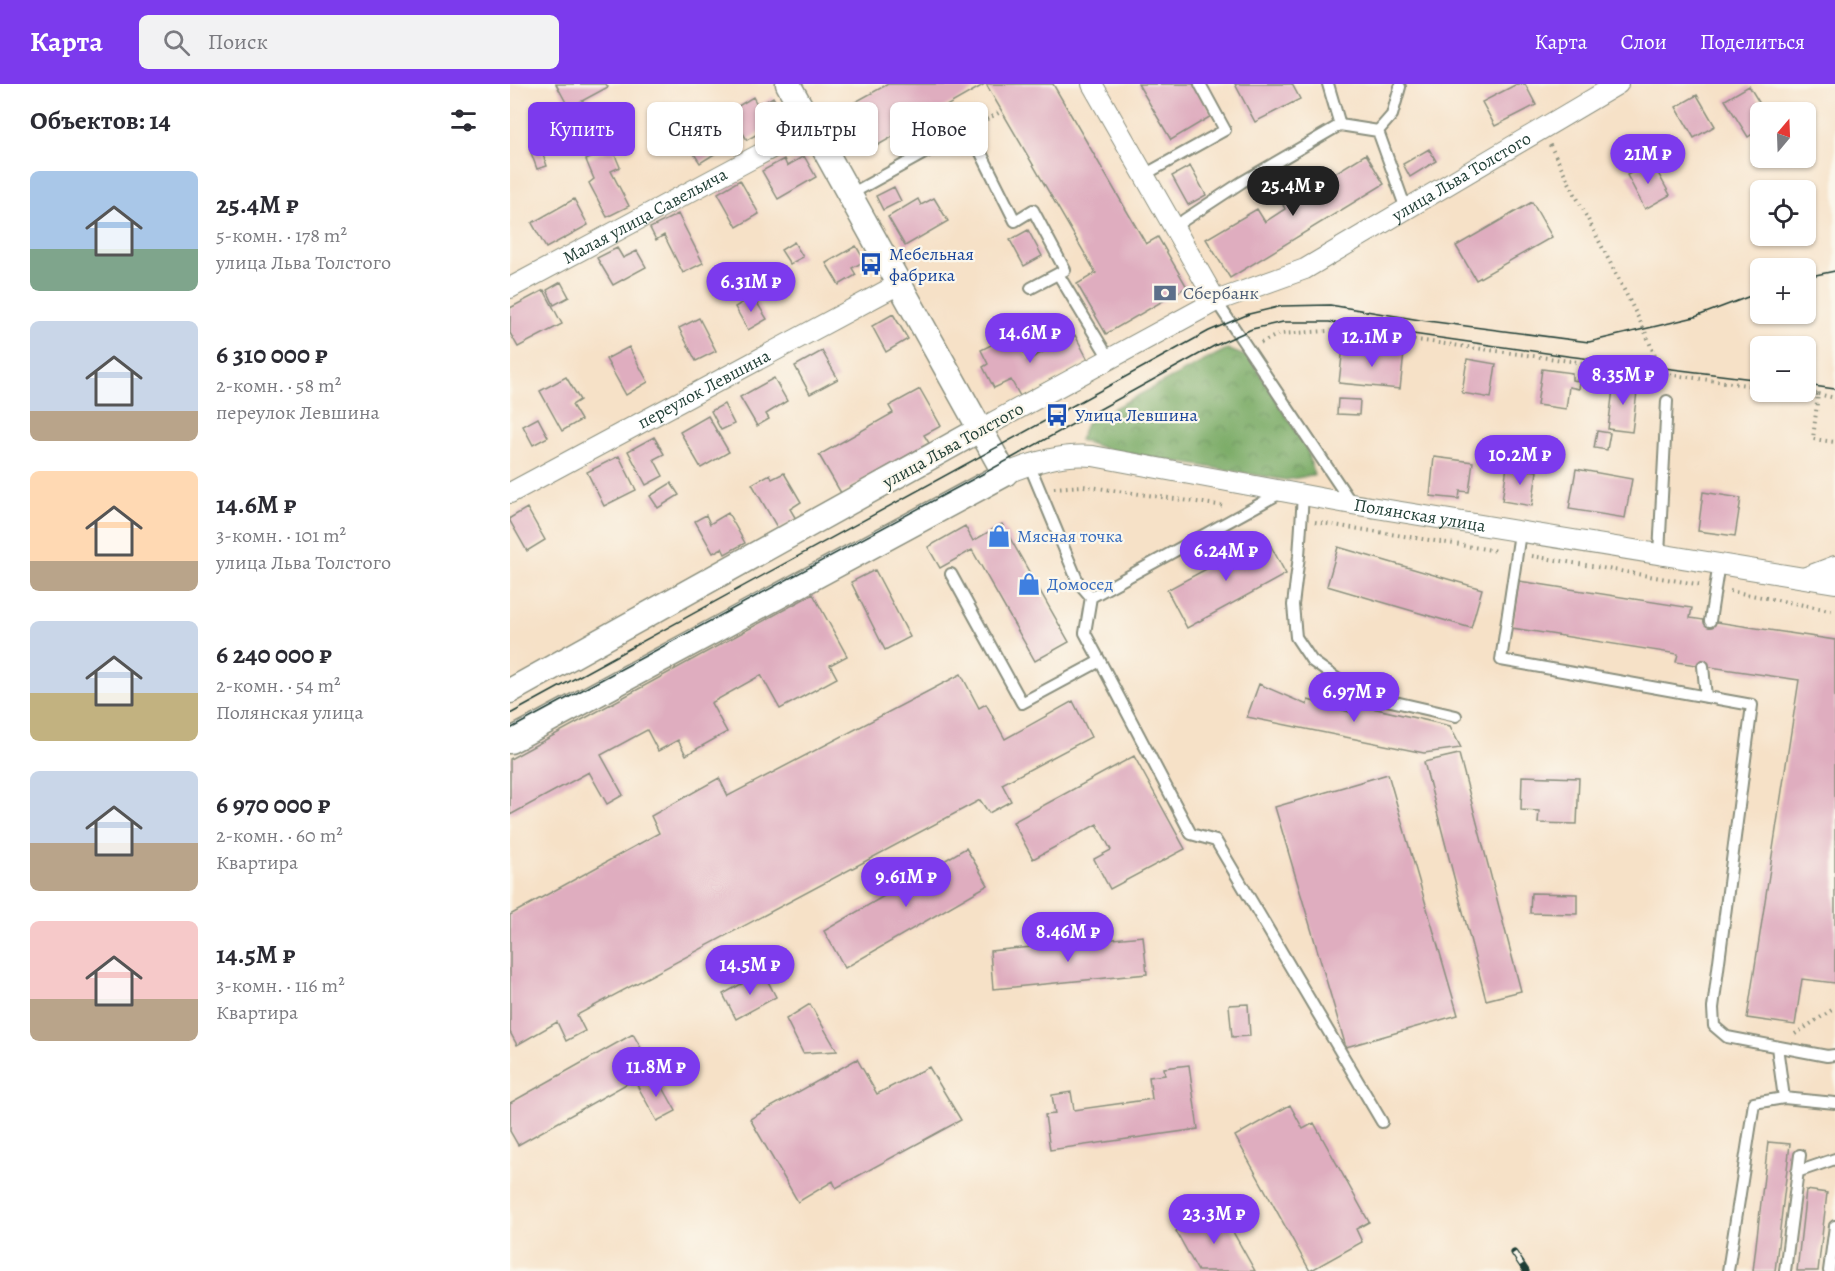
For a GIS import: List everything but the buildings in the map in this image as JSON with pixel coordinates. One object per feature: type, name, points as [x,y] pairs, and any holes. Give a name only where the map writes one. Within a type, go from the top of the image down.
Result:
[{"type":"street","points":[[788,84],[798,102]]},
{"type":"street","points":[[1092,84],[1216,301]]},
{"type":"street","name":"улица Льва Толстого","points":[[510,691],[1216,301],[1305,269],[1611,86]]},
{"type":"street","name":"Малая улица Савельича","points":[[510,288],[757,156]]},
{"type":"street","points":[[510,741],[1005,474],[827,156]]},
{"type":"street","name":"переулок Левшина","points":[[510,493],[899,284]]},
{"type":"street","name":"Полянская улица","points":[[1005,474],[1029,464],[1075,454],[1084,455],[1520,533],[1835,583]]},
{"type":"street","points":[[1804,578],[1835,566]]},
{"type":"lane","points":[[1144,175],[1225,130],[1200,84]]},
{"type":"lane","points":[[1328,84],[1340,125]]},
{"type":"lane","points":[[1378,131],[1392,115],[1400,87]]},
{"type":"lane","points":[[1174,226],[1242,182],[1340,125],[1378,131]]},
{"type":"lane","points":[[1378,131],[1406,209]]},
{"type":"lane","points":[[849,195],[958,134],[974,139],[1015,220],[1034,210],[1065,270],[1032,288]]},
{"type":"lane","points":[[1058,274],[1110,360]]},
{"type":"lane","points":[[1216,301],[1352,504]]},
{"type":"lane","points":[[1659,554],[1667,401]]},
{"type":"lane","points":[[1029,464],[1078,582],[1091,597]]},
{"type":"lane","points":[[1091,597],[1282,492]]},
{"type":"lane","points":[[1303,495],[1293,605],[1296,637],[1312,661],[1347,686],[1382,699],[1456,716]]},
{"type":"lane","points":[[1520,533],[1501,660],[1752,705],[1713,1008],[1714,1026],[1727,1037],[1827,1056],[1835,1055]]},
{"type":"lane","points":[[1710,621],[1719,563]]},
{"type":"lane","points":[[951,574],[1023,703],[1100,661]]},
{"type":"lane","points":[[1091,597],[1085,633],[1191,834],[1216,841],[1383,1122]]},
{"type":"lane","points":[[1703,666],[1706,696]]},
{"type":"lane","points":[[1777,1047],[1784,1098]]},
{"type":"lane","points":[[1728,1271],[1754,1103],[1784,1098],[1835,1103]]},
{"type":"lane","points":[[1785,1271],[1800,1155]]},
{"type":"lane","points":[[1797,1172],[1835,1159]]},
{"type":"lane","points":[[1829,1271],[1835,1226]]},
{"type":"path","points":[[1542,128],[1644,329],[1659,366],[1667,401]]},
{"type":"path","points":[[1254,346],[1279,334],[1343,330],[1750,386]]},
{"type":"path","points":[[1835,398],[1818,394],[1813,439],[1835,442]]},
{"type":"path","points":[[1040,489],[1083,486],[1249,510]]},
{"type":"path","points":[[1301,520],[1517,554],[1835,611]]},
{"type":"path","points":[[1777,1047],[1835,1008]]},
{"type":"green space","points":[[1227,349],[1250,358],[1307,449],[1314,475],[1286,480],[1112,451],[1079,440],[1087,422]]},
{"type":"tram line","points":[[1816,275],[1835,271]]},
{"type":"tram line","points":[[510,714],[1209,331],[1249,314],[1282,306],[1330,305],[1420,320],[1589,342],[1695,317],[1750,296]]},
{"type":"tram line","points":[[510,729],[990,470],[1214,346],[1252,329],[1283,322],[1329,322],[1567,356],[1750,379]]},
{"type":"tram line","points":[[1816,386],[1835,389]]},
{"type":"railway","points":[[1514,1253],[1526,1271]]},
{"type":"place","name":"Мебельная фабрика","points":[[871,264]]},
{"type":"place","name":"Сбербанк","points":[[1165,293]]},
{"type":"place","name":"Улица Левшина","points":[[1057,415]]},
{"type":"place","name":"Мясная точка","points":[[999,536]]},
{"type":"place","name":"Домосед","points":[[1029,584]]}]
